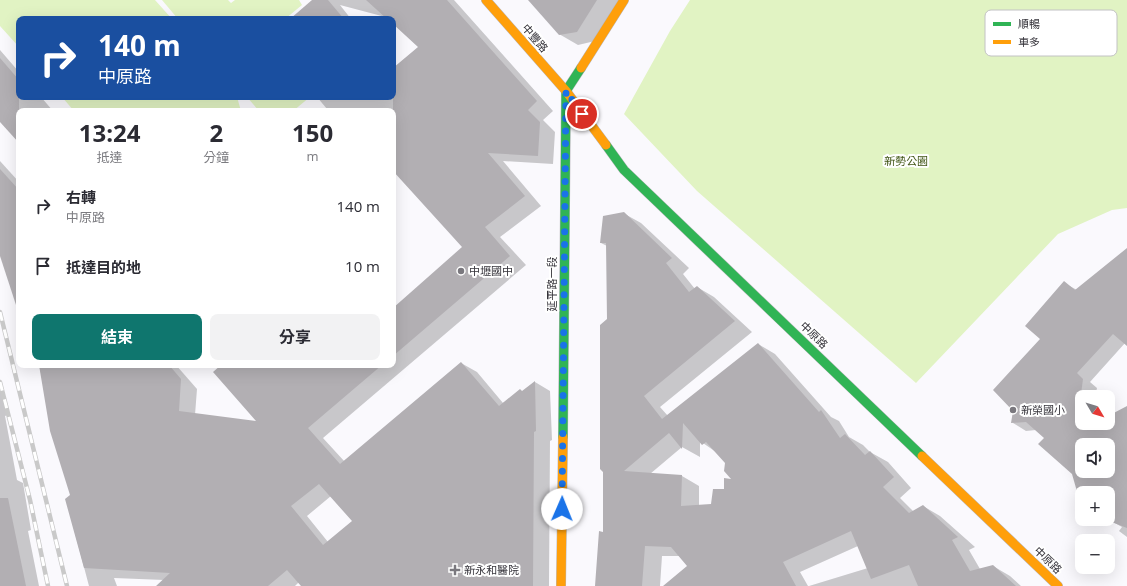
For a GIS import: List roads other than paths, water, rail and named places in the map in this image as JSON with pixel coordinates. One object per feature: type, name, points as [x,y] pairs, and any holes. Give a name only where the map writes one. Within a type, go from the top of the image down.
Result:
[{"type":"main road","name":"中豐路","points":[[486,0],[566,91]]},
{"type":"main road","points":[[566,91],[624,0]]},
{"type":"main road","name":"延平路一段","points":[[561,586],[566,91]]},
{"type":"main road","name":"中原路","points":[[566,91],[624,170],[1058,586]]},
{"type":"railway","points":[[0,312],[67,586]]},
{"type":"railway","points":[[0,382],[30,500],[48,586]]},
{"type":"place","name":"中壢國中","points":[[461,271]]},
{"type":"place","name":"新榮國小","points":[[1013,410]]},
{"type":"place","name":"新永和醫院","points":[[455,570]]},
{"type":"park label","name":"新勢公園","points":[[906,161]]}]
